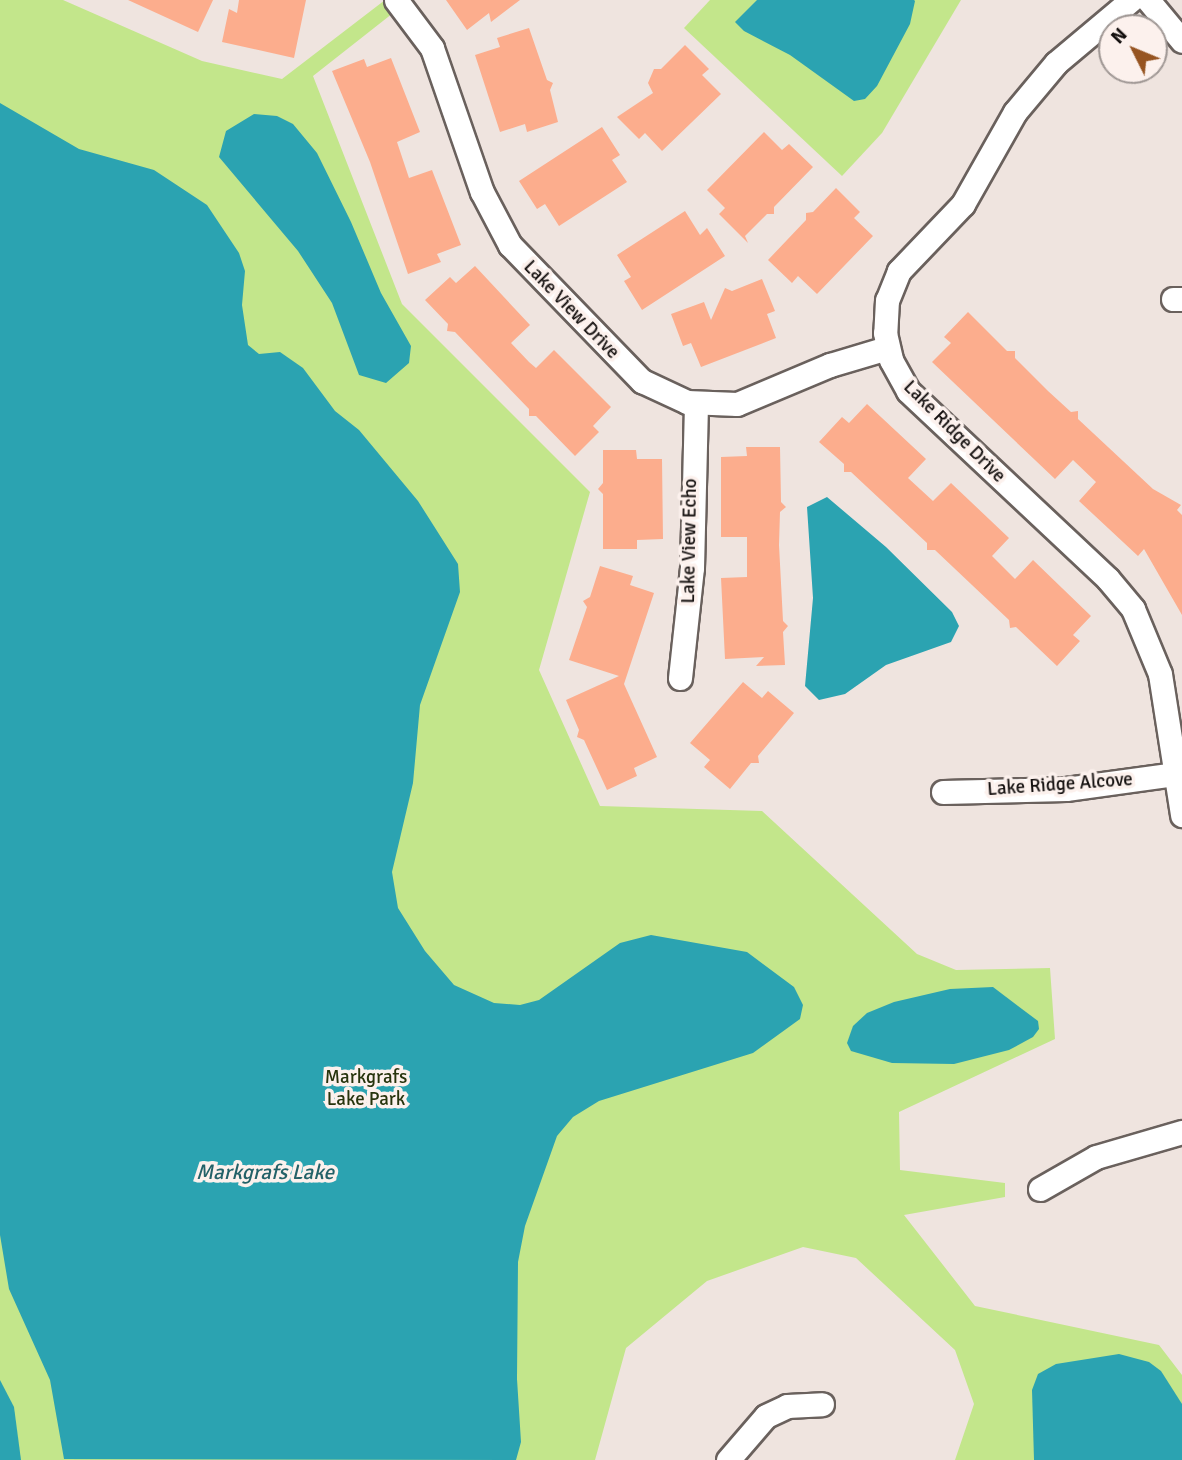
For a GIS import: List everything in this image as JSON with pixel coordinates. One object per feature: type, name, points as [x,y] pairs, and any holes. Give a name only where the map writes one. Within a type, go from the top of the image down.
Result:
[{"type":"street","name":"Lake View Drive","points":[[396,0],[432,48],[487,203],[514,251],[636,377],[663,394],[696,404],[730,405],[758,399],[821,368],[887,348]]},
{"type":"street","name":"Lake Ridge Drive","points":[[1131,0],[1036,85],[963,204],[904,264],[887,300],[887,348],[908,391],[1108,579],[1133,609],[1157,663],[1182,816]]},
{"type":"street","points":[[1148,0],[1182,41]]},
{"type":"street","name":"Lake View Echo","points":[[680,678],[692,568],[696,404]]},
{"type":"street","name":"Lake Ridge Alcove","points":[[943,792],[1066,789],[1176,774]]},
{"type":"street","points":[[1040,1189],[1096,1157],[1182,1132]]},
{"type":"street","points":[[728,1460],[731,1451],[766,1416],[787,1406],[822,1404]]},
{"type":"green space","name":"Markgrafs Lake","points":[[0,0],[63,0],[202,61],[282,79],[385,0],[396,0],[402,6],[313,76],[402,304],[590,492],[539,670],[600,806],[762,811],[917,954],[956,970],[1050,968],[1055,1039],[899,1112],[900,1170],[1005,1183],[1005,1197],[904,1215],[975,1306],[1159,1345],[1182,1375],[1182,1460],[955,1460],[974,1404],[955,1350],[856,1258],[803,1247],[707,1281],[626,1348],[595,1460],[0,1460]]},
{"type":"green space","points":[[710,0],[961,0],[882,133],[842,176],[684,28]]},
{"type":"water","points":[[757,0],[915,1],[910,24],[877,86],[865,99],[854,101],[790,55],[744,31],[735,22]]},
{"type":"water","name":"Markgrafs Lake","points":[[0,103],[79,149],[154,170],[207,205],[239,253],[245,271],[242,305],[248,345],[259,354],[280,352],[303,368],[335,411],[359,430],[418,501],[458,564],[460,592],[420,705],[413,783],[392,872],[398,908],[425,951],[454,985],[494,1003],[520,1005],[539,1000],[620,943],[651,935],[747,952],[794,987],[803,1005],[800,1019],[753,1053],[599,1101],[573,1117],[557,1136],[525,1226],[518,1262],[517,1379],[521,1442],[516,1460],[64,1459],[50,1380],[9,1289],[0,1235]]},
{"type":"water","points":[[254,114],[277,116],[293,124],[317,153],[351,222],[381,293],[411,346],[409,363],[386,383],[359,375],[332,303],[298,251],[219,157],[226,131]]},
{"type":"water","points":[[827,497],[886,547],[952,612],[959,626],[951,642],[886,665],[845,694],[819,700],[805,686],[813,598],[807,507]]},
{"type":"water","points":[[993,987],[1038,1021],[1039,1029],[1033,1037],[1009,1050],[954,1064],[892,1063],[851,1051],[847,1043],[853,1026],[867,1013],[894,1002],[950,989]]},
{"type":"water","points":[[1119,1354],[1149,1362],[1161,1371],[1182,1404],[1182,1460],[1034,1460],[1032,1390],[1038,1374],[1056,1364]]},
{"type":"water","points":[[0,1380],[14,1407],[21,1460],[0,1460]]},
{"type":"building","points":[[128,0],[213,0],[198,32]]},
{"type":"building","points":[[239,0],[306,0],[294,58],[222,42],[229,9],[237,13]]},
{"type":"building","points":[[446,0],[520,0],[491,22],[489,13],[467,30]]},
{"type":"building","points":[[529,28],[547,80],[553,83],[550,90],[558,122],[527,132],[525,124],[500,132],[475,55],[500,47],[497,38]]},
{"type":"building","points":[[685,45],[709,69],[702,75],[721,94],[662,151],[645,133],[639,139],[617,117],[653,93],[648,83],[654,69],[661,69]]},
{"type":"building","points":[[391,58],[420,132],[397,142],[409,178],[432,170],[461,245],[437,254],[441,262],[408,274],[370,162],[332,71],[364,59],[367,67]]},
{"type":"building","points":[[602,127],[620,155],[612,160],[627,182],[559,226],[545,204],[537,209],[519,181]]},
{"type":"building","points":[[764,132],[782,150],[789,144],[813,167],[774,207],[774,214],[767,214],[745,236],[748,243],[719,214],[725,208],[707,190]]},
{"type":"building","points":[[836,188],[860,212],[854,218],[873,236],[817,294],[798,276],[792,283],[768,260],[806,220],[806,213],[813,212]]},
{"type":"building","points":[[685,211],[700,235],[707,228],[725,256],[642,310],[624,281],[631,277],[617,255]]},
{"type":"building","points":[[475,266],[530,325],[511,343],[529,362],[536,368],[554,350],[611,407],[593,426],[599,432],[575,456],[536,416],[529,416],[529,409],[455,332],[447,331],[448,324],[425,300],[450,277],[456,283]]},
{"type":"building","points":[[762,279],[775,311],[767,314],[776,338],[701,367],[691,343],[683,346],[671,314],[704,302],[711,320],[725,288],[732,291]]},
{"type":"building","points":[[968,312],[1007,351],[1015,351],[1015,358],[1071,412],[1078,411],[1078,419],[1153,489],[1181,505],[1177,510],[1182,515],[1182,615],[1144,549],[1138,556],[1079,501],[1096,482],[1073,460],[1055,479],[932,362],[951,343],[944,337]]},
{"type":"building","points":[[867,404],[926,459],[908,478],[933,501],[951,483],[1009,538],[992,556],[1015,579],[1033,560],[1091,616],[1073,635],[1080,641],[1057,666],[1016,627],[1010,628],[1009,620],[935,550],[927,550],[927,543],[851,472],[844,472],[844,464],[819,442],[842,417],[849,423]]},
{"type":"building","points":[[746,447],[780,447],[781,502],[786,507],[780,512],[779,545],[783,621],[788,626],[783,632],[785,665],[756,666],[764,657],[725,659],[721,578],[747,577],[747,537],[721,537],[721,457],[747,456]]},
{"type":"building","points":[[603,450],[636,450],[637,459],[662,459],[663,539],[637,540],[637,549],[603,549],[603,494],[598,489],[603,483]]},
{"type":"building","points":[[600,566],[633,576],[630,585],[654,593],[624,684],[657,757],[634,768],[637,776],[607,790],[584,740],[577,737],[579,730],[566,700],[619,676],[569,660],[587,607],[583,601],[590,597]]},
{"type":"building","points":[[743,682],[762,698],[768,691],[794,713],[758,756],[759,763],[751,763],[730,789],[704,767],[710,760],[690,743]]},
{"type":"park label","name":"Markgrafs Lake Park","points":[[366,1089]]}]
